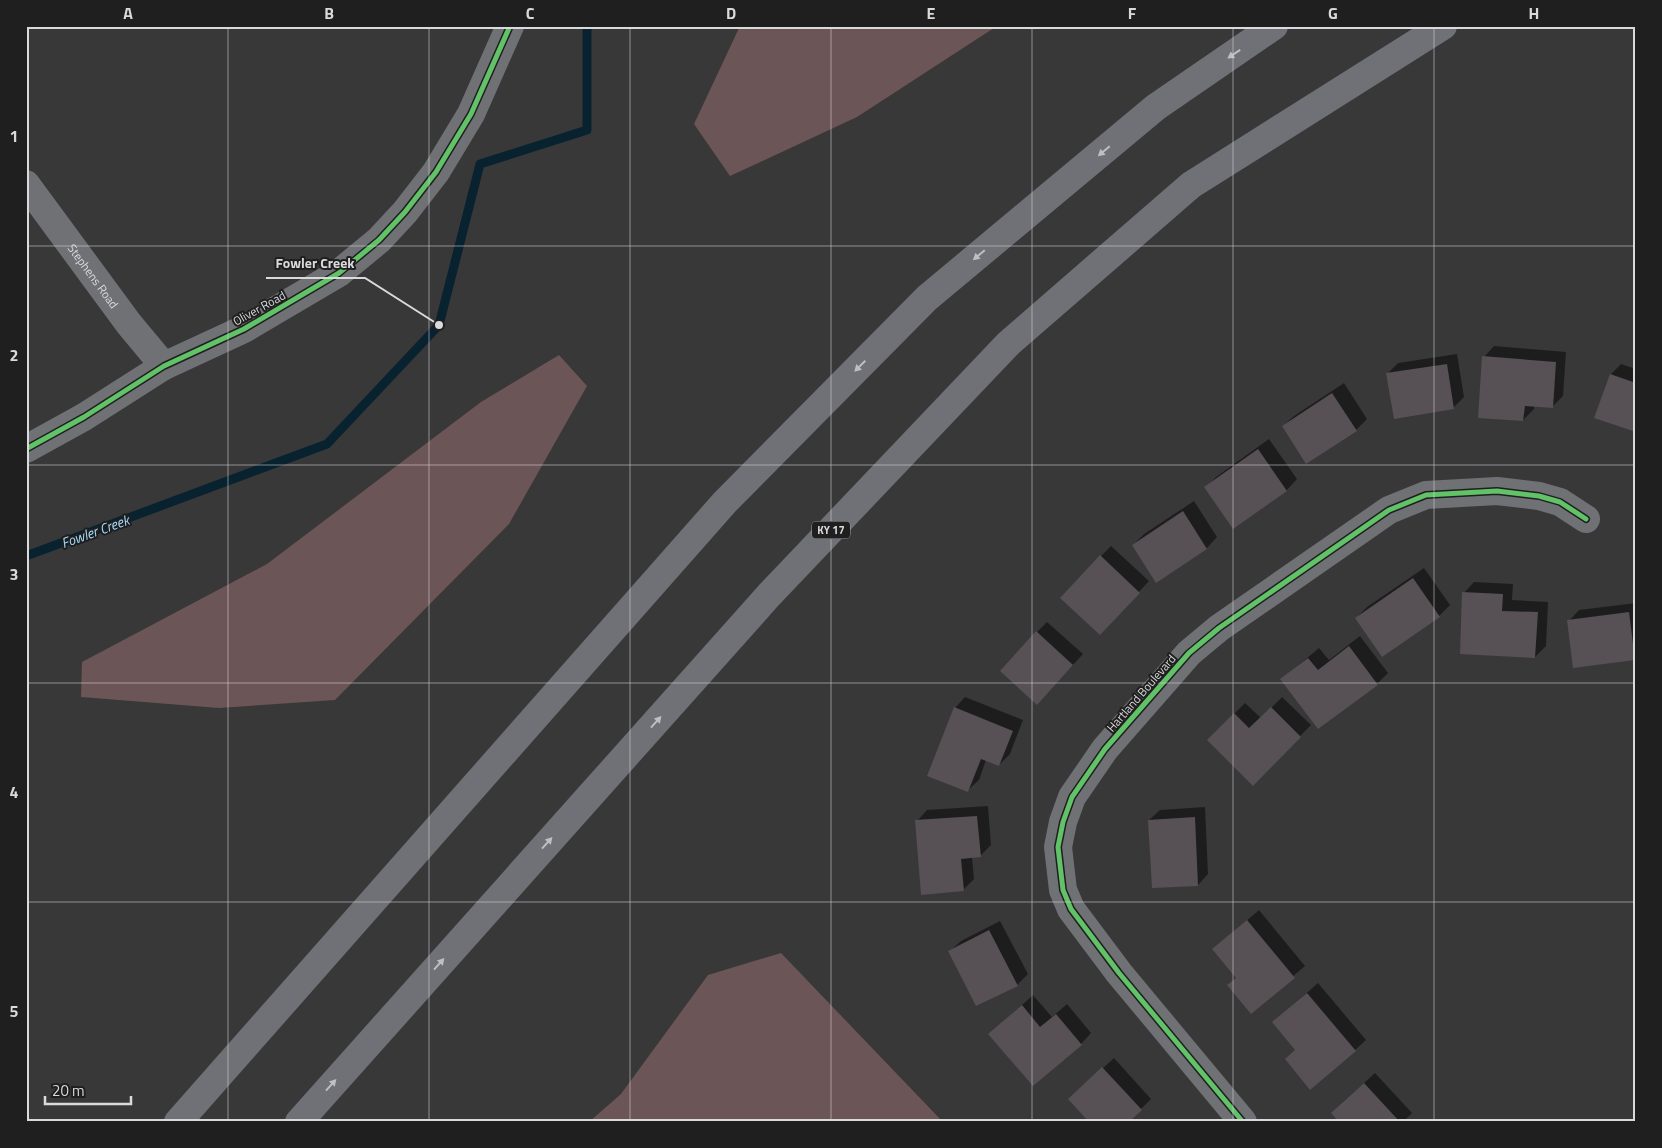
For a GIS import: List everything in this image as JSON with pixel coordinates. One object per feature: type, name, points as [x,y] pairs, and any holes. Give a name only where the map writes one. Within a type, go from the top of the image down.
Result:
[{"type":"main road","points":[[178,1122],[725,502],[927,298],[1156,107],[1274,26]]},
{"type":"main road","name":"KY 17","points":[[299,1122],[769,595],[1009,343],[1191,185],[1443,26]]},
{"type":"street","name":"Oliver Road","points":[[26,449],[84,416],[164,366],[264,318],[339,273],[379,240],[405,212],[436,172],[471,114],[510,26]]},
{"type":"street","name":"Stephens Road","points":[[26,184],[129,324],[164,366]]},
{"type":"street","name":"Hartland Boulevard","points":[[1243,1122],[1119,973],[1071,909],[1063,890],[1058,847],[1063,822],[1072,797],[1105,749],[1189,653],[1219,628],[1389,510],[1426,496],[1496,492],[1539,496],[1560,502],[1586,519]]},
{"type":"shaded area","points":[[740,26],[997,26],[857,117],[730,176],[694,124]]},
{"type":"shaded area","points":[[559,355],[587,386],[509,524],[335,700],[219,708],[81,697],[82,662],[267,564],[481,402]]},
{"type":"shaded area","points":[[781,953],[943,1122],[589,1122],[621,1094],[708,975]]},
{"type":"building","points":[[1482,356],[1556,362],[1553,408],[1525,406],[1523,421],[1478,418]]},
{"type":"building","points":[[1447,364],[1454,409],[1394,419],[1386,373]]},
{"type":"building","points":[[1610,374],[1636,383],[1636,432],[1594,418]]},
{"type":"building","points":[[1332,393],[1357,431],[1306,464],[1282,426]]},
{"type":"building","points":[[1258,449],[1287,491],[1233,529],[1204,487]]},
{"type":"building","points":[[1183,511],[1207,549],[1156,583],[1132,545]]},
{"type":"building","points":[[1100,555],[1140,593],[1100,635],[1060,598]]},
{"type":"building","points":[[1413,578],[1440,617],[1382,657],[1355,618]]},
{"type":"building","points":[[1462,592],[1503,594],[1502,611],[1538,612],[1535,658],[1460,654]]},
{"type":"building","points":[[1629,612],[1635,660],[1573,668],[1567,620]]},
{"type":"building","points":[[1036,631],[1073,665],[1037,705],[1000,671]]},
{"type":"building","points":[[1349,646],[1378,685],[1318,729],[1280,679],[1308,658],[1318,670]]},
{"type":"building","points":[[954,707],[1013,731],[999,766],[981,759],[968,792],[927,776]]},
{"type":"building","points":[[1271,707],[1301,737],[1253,786],[1207,740],[1234,713],[1249,728]]},
{"type":"building","points":[[977,816],[981,857],[961,859],[964,891],[921,895],[915,820]]},
{"type":"building","points":[[1195,817],[1198,886],[1152,888],[1148,820]]},
{"type":"building","points":[[1247,920],[1295,978],[1251,1014],[1227,985],[1236,978],[1212,949]]},
{"type":"building","points":[[989,930],[1018,986],[976,1006],[948,951]]},
{"type":"building","points":[[1307,993],[1356,1051],[1310,1090],[1285,1059],[1295,1050],[1272,1022]]},
{"type":"building","points":[[1022,1005],[1040,1027],[1056,1014],[1082,1045],[1033,1086],[988,1034]]},
{"type":"building","points":[[1102,1067],[1142,1110],[1129,1122],[1089,1122],[1068,1099]]},
{"type":"building","points":[[1364,1083],[1400,1122],[1339,1122],[1331,1113]]},
{"type":"waterway","name":"Fowler Creek","points":[[26,556],[327,444],[439,325],[480,164],[587,130],[587,28],[589,26]]},
{"type":"cycle path","points":[[26,449],[84,417],[164,366],[244,329],[339,273],[379,240],[405,212],[436,172],[471,114],[510,26]]},
{"type":"cycle path","points":[[1243,1122],[1119,973],[1071,909],[1063,890],[1058,847],[1063,822],[1072,797],[1105,749],[1189,653],[1219,628],[1389,510],[1426,495],[1497,491],[1539,496],[1560,502],[1586,519]]},
{"type":"place","name":"Fowler Creek","points":[[439,325]]}]
